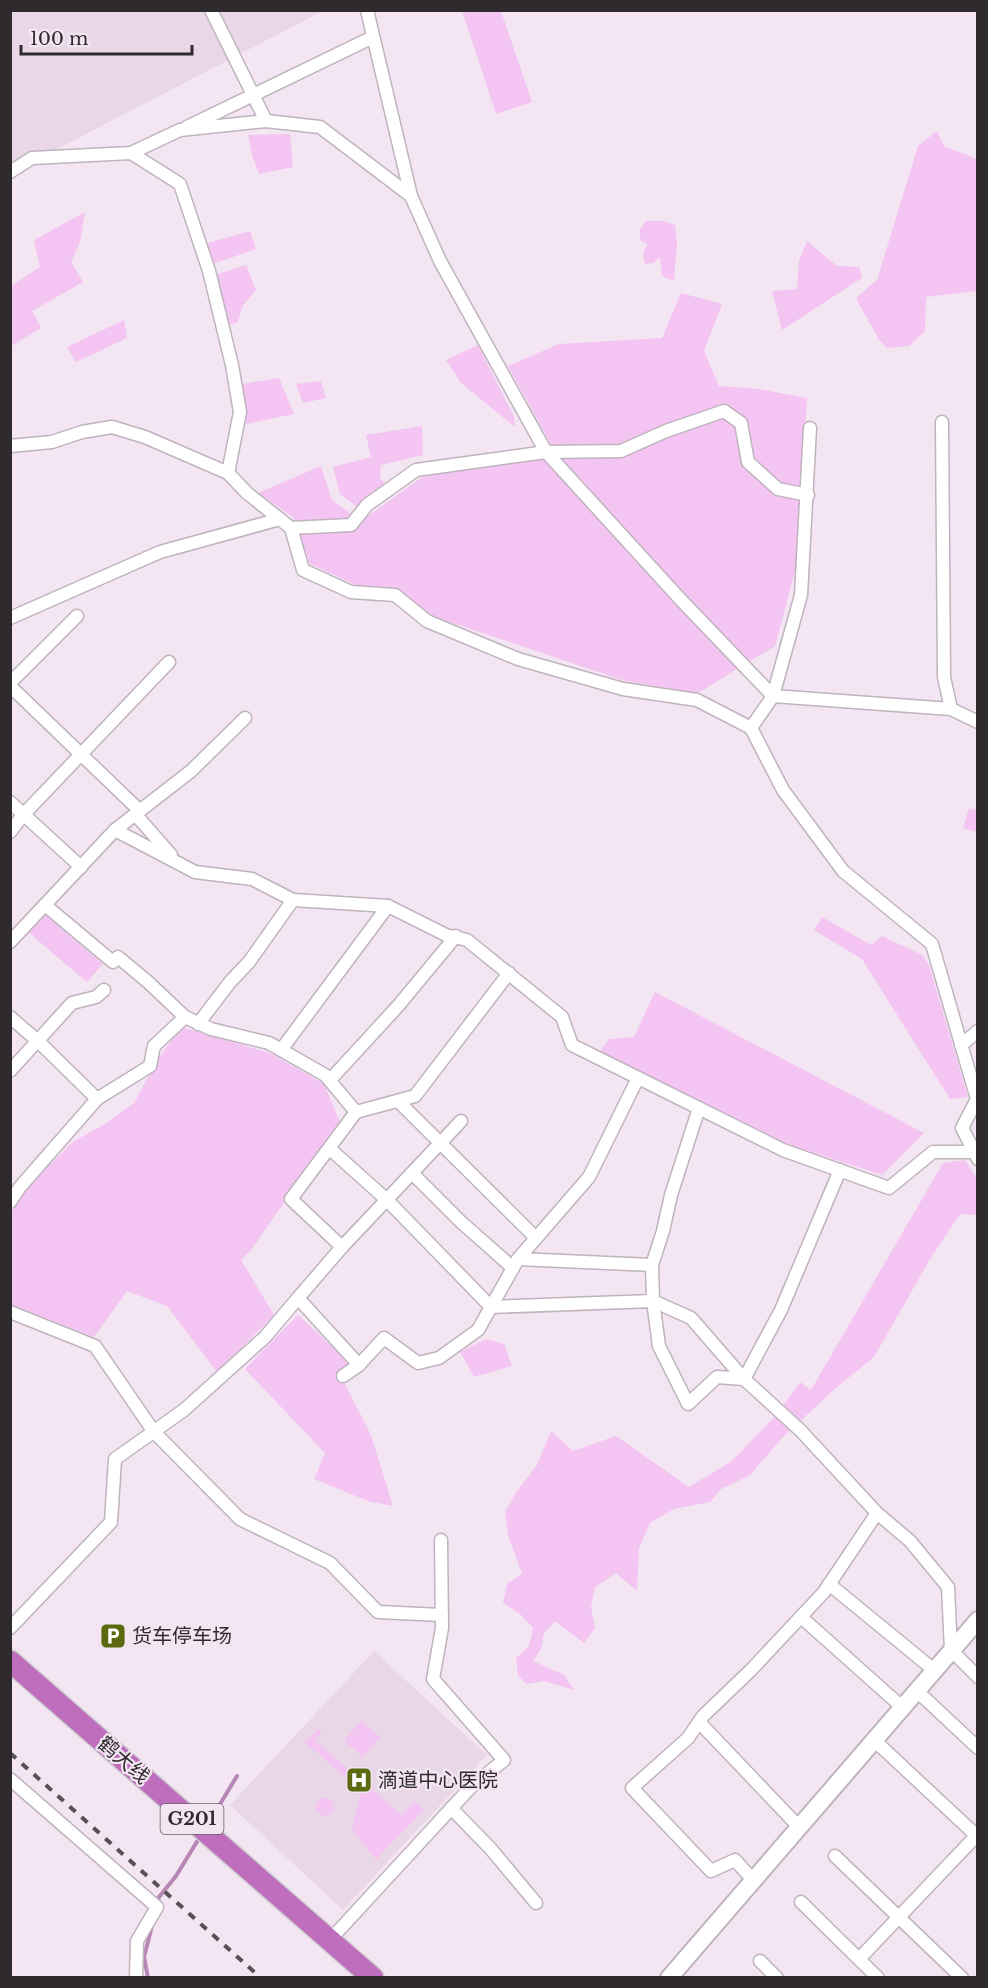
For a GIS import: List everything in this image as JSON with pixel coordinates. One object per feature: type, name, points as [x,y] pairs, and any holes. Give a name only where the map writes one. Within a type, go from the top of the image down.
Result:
[{"type":"highway","name":"鹤大线","points":[[10,1661],[373,1977]]},
{"type":"street","points":[[211,10],[266,122]]},
{"type":"street","points":[[367,10],[411,196],[440,261],[546,452],[681,600],[773,696],[951,709],[978,722]]},
{"type":"street","points":[[10,172],[32,158],[131,153],[373,37]]},
{"type":"street","points":[[180,130],[266,122],[320,127],[411,196]]},
{"type":"street","points":[[131,153],[180,184],[209,271],[232,364],[240,412],[228,473]]},
{"type":"street","points":[[291,528],[351,525],[368,506],[416,471],[546,452],[621,451],[666,431],[724,411],[741,423],[748,462],[777,489],[807,495]]},
{"type":"street","points":[[942,422],[944,677],[951,709]]},
{"type":"street","points":[[10,446],[52,442],[82,432],[112,427],[145,437],[228,473],[247,494],[291,528],[303,570],[351,592],[395,596],[427,621],[518,659],[623,689],[697,699],[751,728],[783,789],[843,871],[932,944],[977,1099],[962,1128],[976,1156]]},
{"type":"street","points":[[751,728],[773,696],[801,595],[810,428]]},
{"type":"street","points":[[10,618],[159,552],[280,519]]},
{"type":"street","points":[[77,616],[10,684],[82,754],[138,813],[176,860]]},
{"type":"street","points":[[10,832],[23,815],[169,662]]},
{"type":"street","points":[[10,942],[116,830],[191,771],[245,718]]},
{"type":"street","points":[[10,802],[81,867]]},
{"type":"street","points":[[116,830],[195,872],[252,879],[293,900],[388,906],[446,935],[467,940],[562,1017],[572,1045],[783,1150],[889,1188],[933,1152],[976,1156]]},
{"type":"street","points":[[198,1024],[230,982],[249,962],[293,900]]},
{"type":"street","points":[[45,905],[113,962],[118,957],[184,1017],[211,1029],[269,1043],[325,1075],[356,1112]]},
{"type":"street","points":[[281,1050],[388,906]]},
{"type":"street","points":[[330,1080],[398,1006],[456,936]]},
{"type":"street","points":[[342,1247],[291,1198],[356,1112],[415,1096],[509,973]]},
{"type":"street","points":[[10,1071],[72,1003],[96,997],[104,990]]},
{"type":"street","points":[[10,1017],[39,1041],[97,1099]]},
{"type":"street","points":[[10,1202],[20,1187],[97,1099],[150,1066],[154,1046],[184,1017]]},
{"type":"street","points":[[961,1045],[978,1031]]},
{"type":"street","points":[[344,1377],[359,1365],[384,1338],[418,1363],[439,1358],[478,1330],[515,1263],[589,1177],[638,1078]]},
{"type":"street","points":[[398,1101],[536,1238]]},
{"type":"street","points":[[699,1108],[671,1195],[652,1265],[653,1300],[659,1346],[688,1404],[717,1377],[744,1379]]},
{"type":"street","points":[[10,1628],[111,1522],[115,1459],[184,1410],[265,1337],[342,1247],[461,1120]]},
{"type":"street","points":[[330,1149],[387,1200],[491,1307],[653,1300],[691,1318],[744,1379],[800,1430],[877,1513],[910,1541],[948,1587],[951,1650],[978,1677]]},
{"type":"street","points":[[744,1379],[781,1310],[840,1170]]},
{"type":"street","points":[[412,1173],[461,1222],[515,1263],[652,1265]]},
{"type":"street","points":[[298,1298],[359,1365]]},
{"type":"street","points":[[10,1312],[95,1346],[154,1432],[240,1519],[330,1563],[378,1612],[442,1615]]},
{"type":"street","points":[[753,1880],[735,1860],[711,1871],[632,1788],[688,1738],[699,1722],[801,1617],[830,1584],[877,1513]]},
{"type":"street","points":[[330,1940],[470,1788],[504,1760],[433,1679],[442,1629],[441,1540]]},
{"type":"street","points":[[830,1584],[934,1670]]},
{"type":"street","points":[[801,1617],[902,1707]]},
{"type":"street","points":[[669,1977],[978,1620]]},
{"type":"street","points":[[917,1691],[978,1748]]},
{"type":"street","points":[[699,1722],[799,1827]]},
{"type":"street","points":[[859,1959],[977,1836],[874,1740]]},
{"type":"street","points":[[10,1779],[157,1907],[137,1941],[136,1977]]},
{"type":"street","points":[[451,1808],[490,1848],[536,1902]]},
{"type":"street","points":[[835,1856],[962,1977]]},
{"type":"street","points":[[801,1902],[878,1977]]},
{"type":"street","points":[[760,1961],[777,1977]]},
{"type":"shaded area","points":[[11,11],[323,11],[11,173]]},
{"type":"shaded area","points":[[462,11],[501,11],[532,102],[496,114]]},
{"type":"shaded area","points":[[937,131],[944,146],[977,159],[977,291],[926,297],[925,331],[909,346],[887,348],[879,340],[856,298],[877,280],[918,146]]},
{"type":"shaded area","points":[[290,134],[293,167],[259,174],[248,135]]},
{"type":"shaded area","points":[[85,212],[80,242],[71,262],[83,282],[32,311],[41,328],[11,346],[11,286],[40,267],[34,240]]},
{"type":"shaded area","points":[[646,221],[664,221],[675,225],[677,244],[674,281],[662,276],[660,257],[653,263],[645,264],[643,254],[647,244],[641,241],[639,231]]},
{"type":"shaded area","points":[[250,231],[256,249],[213,264],[205,244]]},
{"type":"shaded area","points":[[807,241],[837,266],[859,267],[862,278],[782,330],[772,291],[797,289],[799,261]]},
{"type":"shaded area","points":[[246,265],[256,290],[242,307],[238,322],[228,325],[215,275]]},
{"type":"shaded area","points":[[681,293],[722,304],[704,351],[719,386],[759,389],[807,398],[797,564],[775,646],[698,693],[625,681],[435,617],[390,587],[356,585],[310,564],[293,517],[258,493],[321,466],[332,500],[361,521],[421,478],[552,446],[508,366],[559,344],[662,338]]},
{"type":"shaded area","points":[[124,320],[127,338],[76,362],[67,347]]},
{"type":"shaded area","points":[[478,345],[514,417],[515,427],[461,383],[446,360]]},
{"type":"shaded area","points":[[279,378],[294,414],[246,424],[242,384]]},
{"type":"shaded area","points":[[321,381],[326,398],[303,403],[296,384]]},
{"type":"shaded area","points":[[422,426],[423,455],[381,465],[380,477],[386,486],[359,508],[340,494],[333,467],[371,457],[366,435]]},
{"type":"shaded area","points":[[969,808],[977,810],[977,832],[963,828]]},
{"type":"shaded area","points":[[44,914],[103,964],[87,982],[28,932]]},
{"type":"shaded area","points":[[822,917],[871,945],[882,936],[922,955],[929,965],[968,1097],[950,1099],[862,959],[814,930]]},
{"type":"shaded area","points":[[655,992],[924,1133],[882,1175],[790,1145],[600,1052],[609,1039],[634,1037]]},
{"type":"shaded area","points":[[181,1027],[270,1053],[324,1084],[340,1122],[251,1250],[241,1260],[274,1315],[217,1372],[167,1306],[127,1291],[94,1337],[11,1305],[10,1214],[21,1193],[74,1141],[105,1124],[134,1103],[158,1059]]},
{"type":"shaded area","points":[[965,1160],[977,1179],[977,1215],[960,1214],[930,1259],[874,1357],[837,1387],[782,1438],[750,1475],[721,1489],[710,1502],[674,1509],[650,1523],[639,1548],[637,1591],[616,1573],[595,1587],[591,1607],[595,1628],[584,1643],[555,1621],[544,1633],[541,1649],[533,1661],[564,1675],[574,1690],[544,1681],[527,1684],[518,1676],[516,1658],[529,1646],[533,1628],[520,1614],[503,1603],[507,1584],[522,1574],[508,1535],[505,1512],[517,1491],[537,1465],[551,1431],[573,1451],[616,1436],[689,1487],[732,1461],[779,1412],[800,1382],[811,1390],[943,1163]]},
{"type":"shaded area","points":[[298,1315],[351,1364],[340,1374],[371,1435],[393,1506],[368,1501],[314,1479],[325,1453],[245,1369]]},
{"type":"shaded area","points":[[486,1339],[504,1344],[512,1366],[474,1377],[460,1352]]},
{"type":"shaded area","name":"滴道中心医院","points":[[374,1651],[487,1755],[343,1910],[230,1805]]},
{"type":"shaded area","points":[[361,1721],[380,1737],[363,1757],[344,1741]]},
{"type":"shaded area","points":[[318,1729],[322,1732],[315,1740],[356,1776],[350,1782],[305,1742]]},
{"type":"shaded area","points":[[366,1784],[402,1815],[414,1802],[424,1810],[376,1860],[352,1829],[362,1788]]},
{"type":"shaded area","points":[[321,1798],[329,1798],[334,1803],[332,1814],[321,1816],[316,1811],[316,1803]]},
{"type":"waterway","points":[[208,1824],[237,1776]]},
{"type":"waterway","points":[[157,1904],[159,1897],[176,1876],[201,1835]]},
{"type":"waterway","points":[[148,1978],[144,1957],[152,1926]]},
{"type":"railway","points":[[10,1753],[261,1978]]},
{"type":"place","name":"货车停车场","points":[[113,1636]]},
{"type":"place","name":"滴道中心医院","points":[[359,1780]]}]
